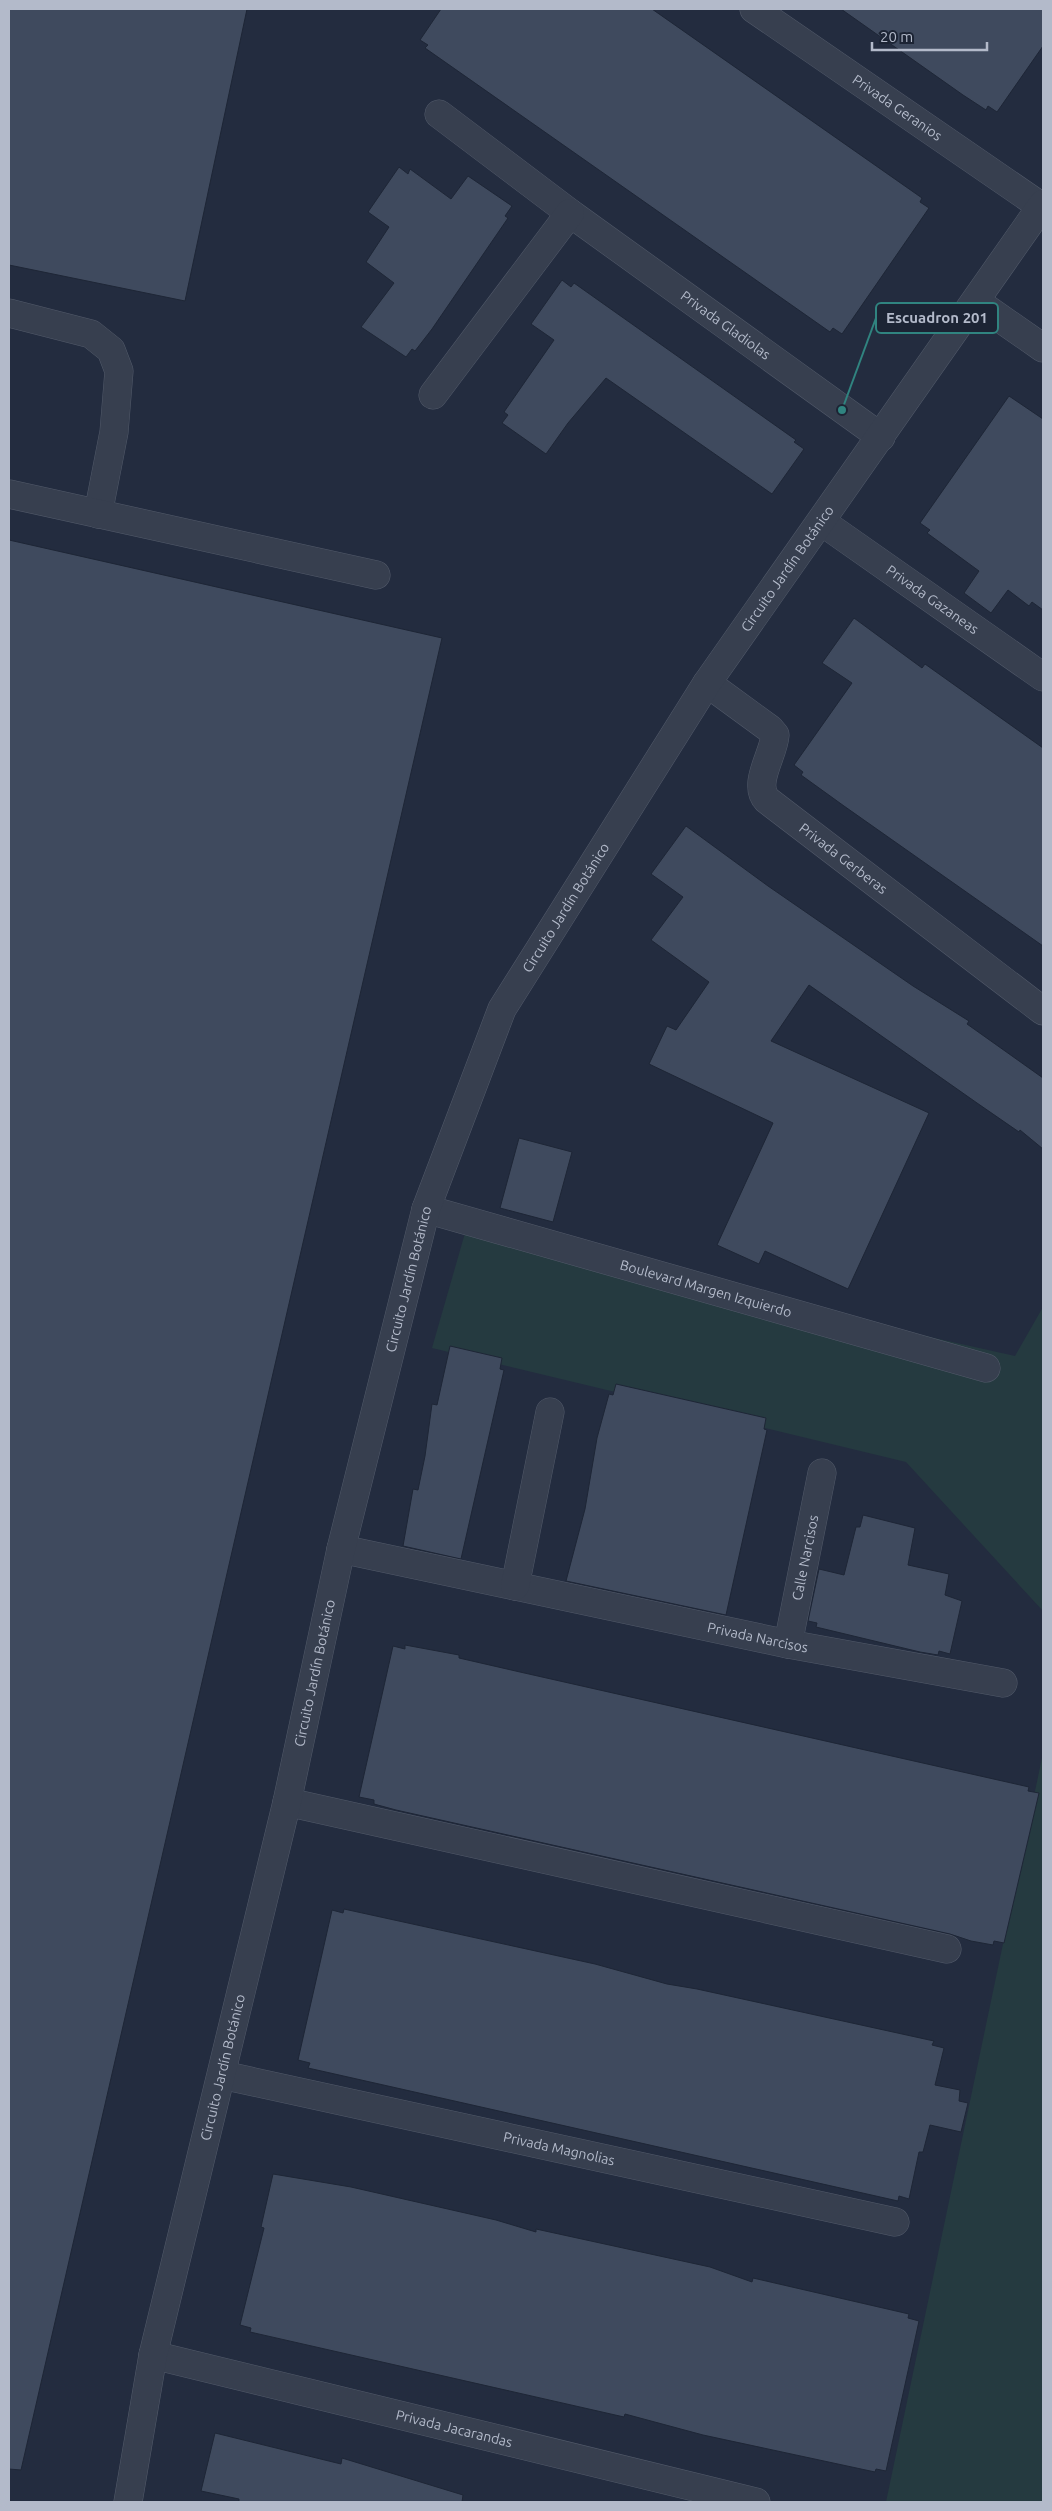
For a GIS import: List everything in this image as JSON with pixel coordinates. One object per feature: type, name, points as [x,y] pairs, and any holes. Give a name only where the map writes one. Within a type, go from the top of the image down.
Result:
[{"type":"street","name":"Privada Geranios","points":[[754,9],[1042,205]]},
{"type":"street","name":"Privada Gladiolas","points":[[439,114],[570,213],[881,437]]},
{"type":"street","name":"Circuito Jardín Botánico","points":[[128,2502],[152,2355],[222,2075],[287,1802],[342,1550],[426,1209],[502,1009],[707,683],[977,302],[1042,205]]},
{"type":"street","points":[[433,395],[570,213]]},
{"type":"street","points":[[977,302],[1043,348]]},
{"type":"street","points":[[9,314],[91,334],[111,350],[119,371],[114,432],[98,514]]},
{"type":"street","points":[[9,494],[376,575]]},
{"type":"street","name":"Privada Gazaneas","points":[[822,522],[1043,677]]},
{"type":"street","name":"Privada Gerberas","points":[[707,683],[770,729],[775,735],[761,784],[763,795],[767,800],[1043,1011]]},
{"type":"street","name":"Boulevard Margen Izquierdo","points":[[426,1209],[986,1368]]},
{"type":"street","points":[[515,1586],[550,1412]]},
{"type":"street","name":"Calle Narcisos","points":[[788,1644],[822,1473]]},
{"type":"street","name":"Privada Narcisos","points":[[342,1550],[788,1644],[1003,1683]]},
{"type":"street","points":[[287,1802],[947,1949]]},
{"type":"street","name":"Privada Magnolias","points":[[222,2075],[895,2222]]},
{"type":"street","name":"Privada Jacarandas","points":[[152,2355],[756,2502]]},
{"type":"green space","points":[[465,1233],[1015,1356],[1043,1307],[1043,1611],[906,1462],[432,1348]]},
{"type":"green space","points":[[1043,1753],[1043,2502],[886,2502]]},
{"type":"building","points":[[9,9],[247,9],[185,301],[9,265]]},
{"type":"building","points":[[441,9],[652,9],[922,198],[920,202],[929,208],[842,334],[833,328],[830,332],[425,48],[428,45],[420,40]]},
{"type":"building","points":[[841,9],[1043,9],[1043,46],[997,112],[988,106],[986,110]]},
{"type":"building","points":[[399,167],[408,174],[410,169],[451,199],[468,176],[512,206],[505,216],[508,218],[432,329],[415,351],[412,349],[406,357],[361,327],[394,283],[366,262],[389,227],[368,212]]},
{"type":"building","points":[[562,280],[571,287],[574,283],[796,440],[794,442],[804,449],[772,494],[606,378],[568,423],[546,454],[502,423],[508,415],[504,412],[554,340],[531,324]]},
{"type":"building","points":[[1009,396],[1043,419],[1043,610],[1032,602],[1029,606],[1008,590],[991,613],[964,593],[979,571],[927,533],[930,530],[920,523]]},
{"type":"building","points":[[9,540],[442,638],[21,2470],[9,2469]]},
{"type":"building","points":[[854,618],[922,668],[925,664],[1043,748],[1043,946],[801,775],[803,772],[794,765],[852,683],[822,663]]},
{"type":"building","points":[[686,826],[768,886],[913,986],[969,1021],[967,1024],[1043,1078],[1043,1149],[1020,1130],[1019,1132],[809,985],[771,1041],[929,1113],[848,1289],[765,1251],[759,1264],[717,1245],[773,1123],[649,1064],[667,1026],[676,1030],[709,982],[651,940],[683,897],[651,874]]},
{"type":"building","points":[[519,1138],[572,1152],[553,1222],[500,1208]]},
{"type":"building","points":[[450,1346],[502,1358],[500,1369],[504,1370],[461,1559],[403,1546],[413,1489],[418,1490],[425,1456],[432,1404],[437,1405]]},
{"type":"building","points":[[616,1384],[766,1418],[764,1429],[767,1430],[726,1615],[566,1581],[585,1509],[597,1438],[609,1394],[613,1395]]},
{"type":"building","points":[[863,1515],[915,1528],[908,1565],[949,1574],[945,1595],[962,1601],[950,1654],[939,1651],[938,1655],[920,1652],[816,1627],[817,1623],[808,1621],[819,1569],[844,1575],[856,1527],[860,1527]]},
{"type":"building","points":[[405,1645],[459,1655],[459,1658],[1029,1787],[1028,1791],[1039,1793],[1004,1943],[994,1941],[993,1945],[971,1941],[950,1934],[396,1810],[374,1804],[374,1800],[359,1797],[393,1646],[405,1649]]},
{"type":"building","points":[[344,1909],[595,1964],[667,1984],[934,2041],[932,2045],[944,2048],[935,2085],[960,2090],[959,2101],[968,2103],[961,2132],[930,2125],[923,2152],[919,2152],[909,2199],[899,2196],[898,2201],[308,2068],[310,2063],[298,2060],[332,1910],[343,1913]]},
{"type":"building","points":[[273,2174],[351,2187],[496,2220],[536,2232],[536,2229],[710,2267],[752,2282],[753,2278],[909,2314],[908,2318],[919,2321],[886,2471],[876,2469],[875,2472],[703,2435],[625,2414],[624,2417],[250,2332],[251,2328],[240,2325],[264,2228],[261,2227]]},
{"type":"building","points":[[215,2433],[341,2464],[342,2458],[463,2495],[462,2502],[239,2502],[239,2499],[201,2491]]},
{"type":"place","name":"Escuadron 201","points":[[842,410]]}]
